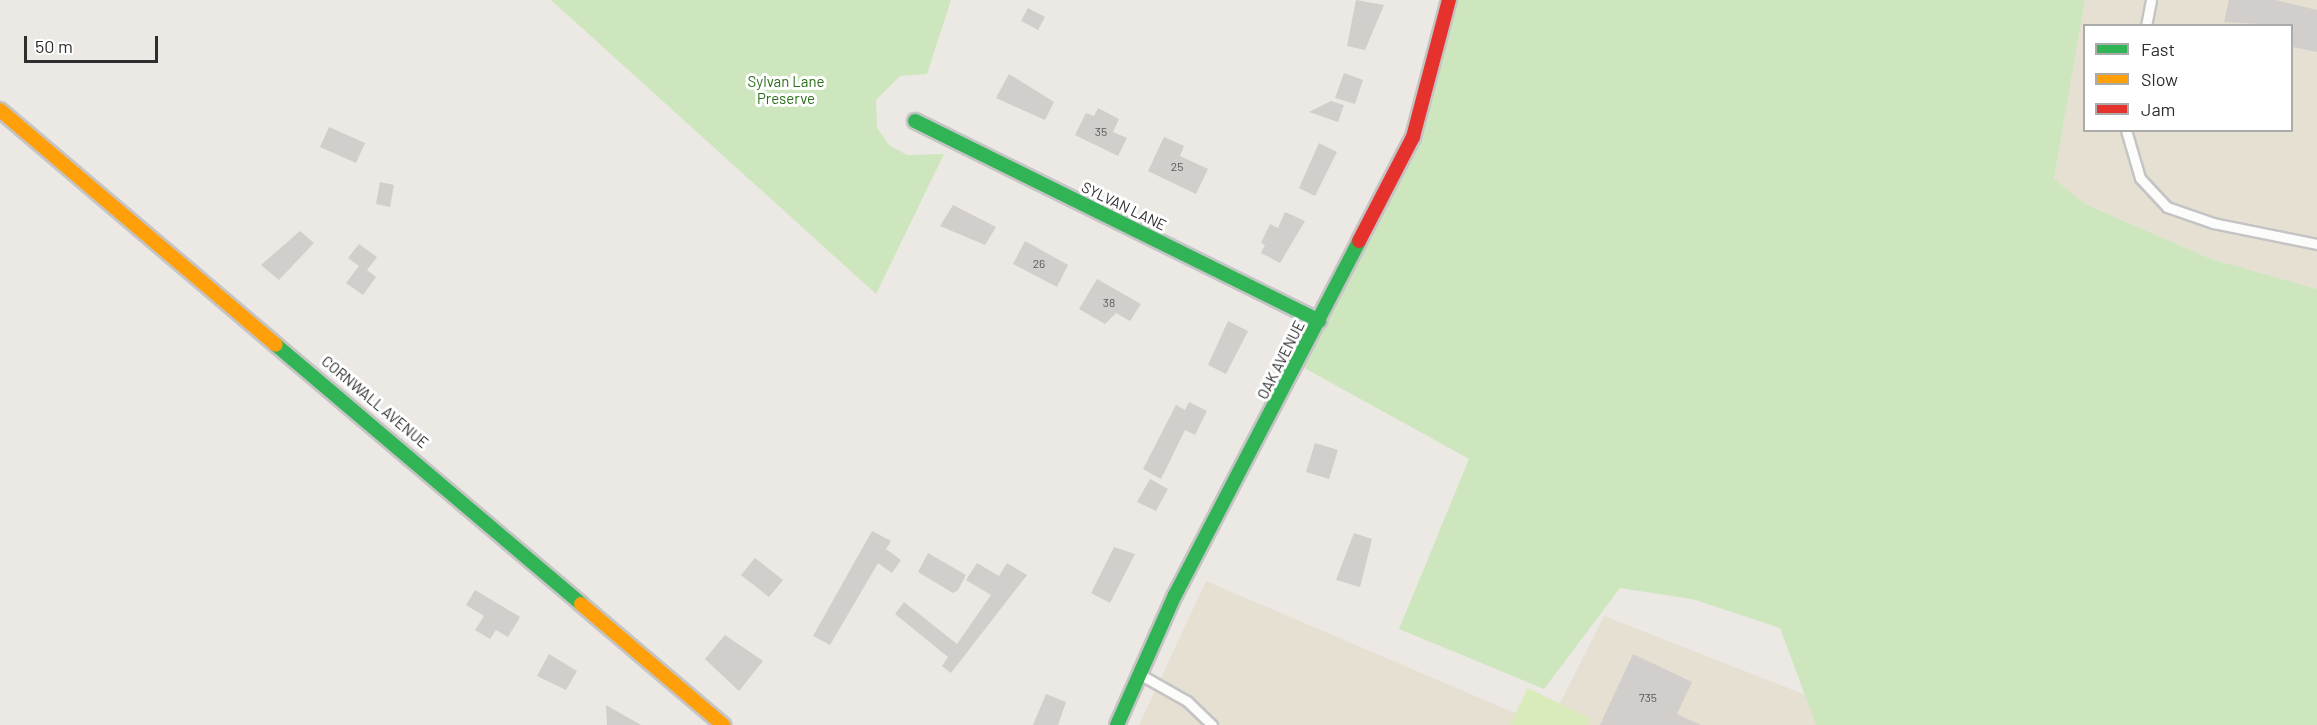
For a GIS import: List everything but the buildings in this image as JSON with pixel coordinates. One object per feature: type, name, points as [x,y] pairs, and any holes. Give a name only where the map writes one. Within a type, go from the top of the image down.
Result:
[{"type":"street","name":"OAK AVENUE","points":[[1117,725],[1138,673],[1413,137],[1449,0]]},
{"type":"street","name":"CORNWALL AVENUE","points":[[0,110],[723,725]]},
{"type":"street","name":"SYLVAN LANE","points":[[915,121],[1319,321]]},
{"type":"lane","points":[[2146,24],[2151,0]]},
{"type":"lane","points":[[2127,132],[2140,178],[2167,207],[2213,223],[2317,244]]},
{"type":"lane","points":[[1138,673],[1187,701],[1212,725]]},
{"type":"shaded area","points":[[2085,0],[2317,0],[2317,289],[2211,259],[2085,204],[2054,179]]},
{"type":"shaded area","points":[[1206,581],[1543,725],[1139,725]]},
{"type":"shaded area","points":[[1604,616],[1819,700],[2107,725],[1549,725]]},
{"type":"green space","name":"Sylvan Lane Preserve","points":[[551,0],[951,0],[927,74],[900,76],[876,100],[877,128],[889,145],[907,155],[944,154],[876,294]]},
{"type":"green space","points":[[1449,0],[2085,0],[2054,179],[2085,204],[2211,259],[2317,289],[2317,725],[1816,725],[1780,628],[1692,599],[1620,588],[1544,689],[1399,629],[1469,459],[1299,365],[1413,137]]},
{"type":"green space","points":[[1528,688],[1591,719],[1587,725],[1510,725]]},
{"type":"traffic: fast","points":[[915,121],[1319,321]]},
{"type":"traffic: fast","points":[[1117,725],[1175,595],[1359,241]]},
{"type":"traffic: fast","points":[[276,345],[581,604]]},
{"type":"traffic: slow","points":[[0,110],[276,345]]},
{"type":"traffic: slow","points":[[581,604],[723,725]]},
{"type":"traffic: jam","points":[[1359,241],[1413,137],[1449,0]]}]
